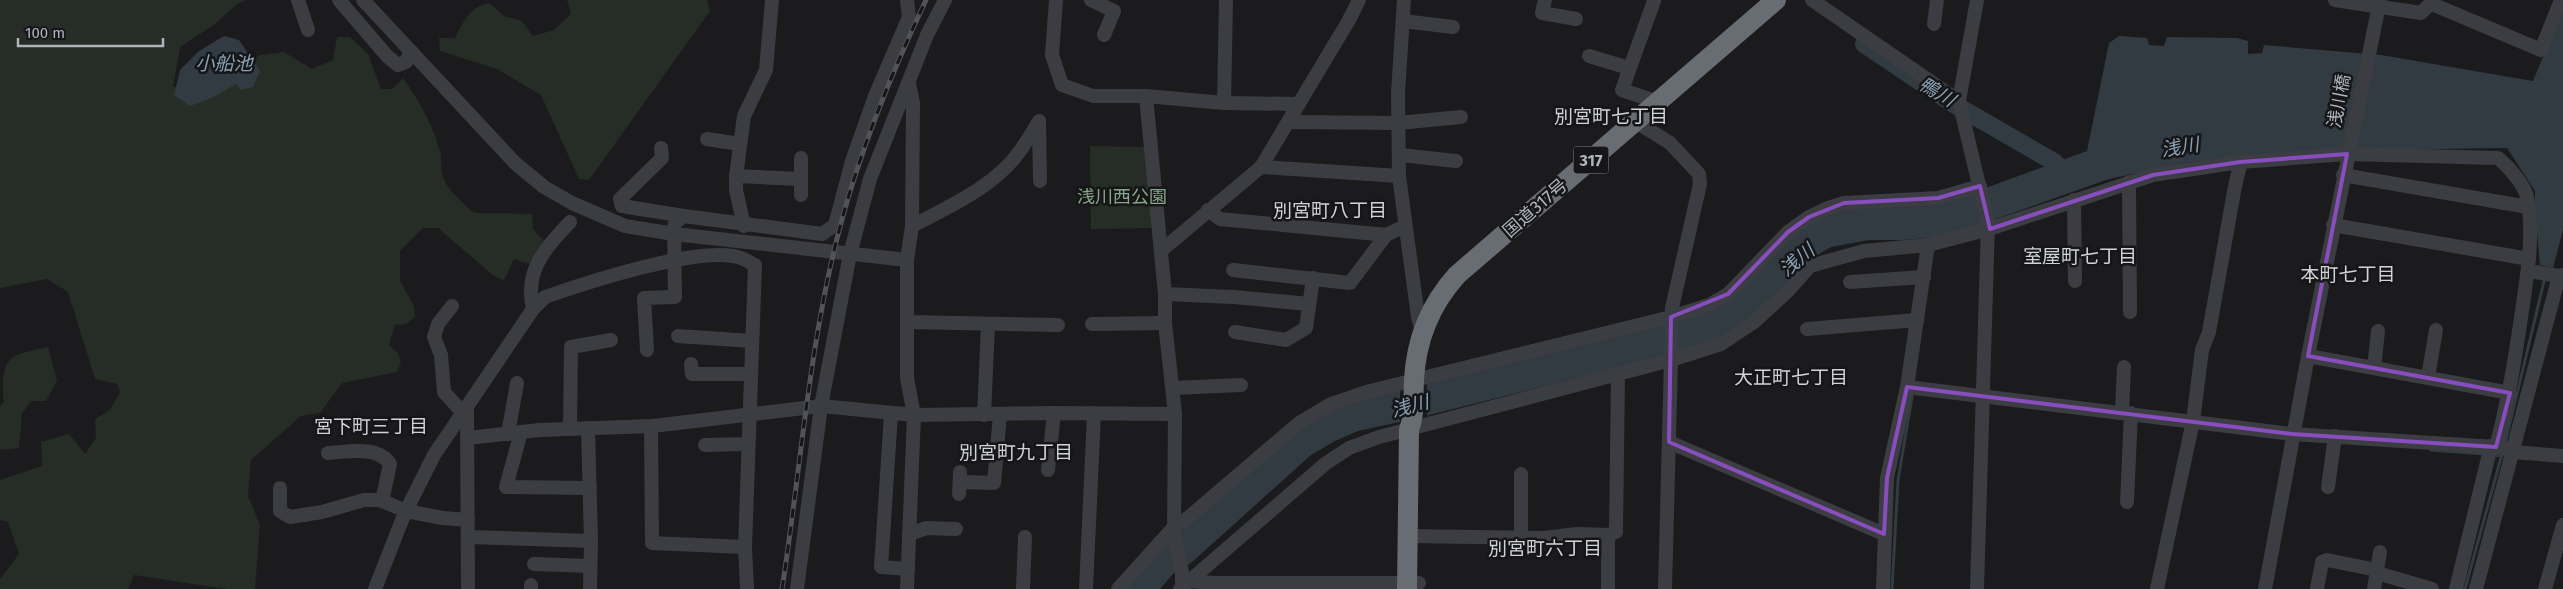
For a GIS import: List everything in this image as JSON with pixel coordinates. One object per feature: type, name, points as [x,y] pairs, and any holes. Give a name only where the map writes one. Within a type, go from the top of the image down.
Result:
[{"type":"highway","name":"国道317号","points":[[1413,586],[1414,382],[1422,331],[1443,290],[1457,275],[1776,0]]},
{"type":"street","points":[[298,0],[308,30]]},
{"type":"street","points":[[338,0],[387,56],[398,65],[406,62],[411,51]]},
{"type":"street","points":[[363,0],[485,134],[515,164],[544,187],[572,202],[626,226],[674,234],[907,260]]},
{"type":"street","points":[[744,226],[736,176],[744,116],[766,70],[772,0]]},
{"type":"street","points":[[661,148],[662,158],[620,199],[622,206],[744,226],[822,234],[835,225],[852,161],[875,96],[909,17],[907,0]]},
{"type":"street","points":[[797,589],[821,406],[850,254],[870,178],[927,35],[945,0]]},
{"type":"street","points":[[1056,0],[1052,55],[1062,85],[1093,96],[1146,96],[1224,103],[1299,104]]},
{"type":"street","points":[[1091,0],[1114,11],[1104,35]]},
{"type":"street","points":[[1224,103],[1226,0]]},
{"type":"street","points":[[1162,250],[1261,167],[1359,0]]},
{"type":"street","points":[[1404,0],[1398,93],[1399,176],[1418,317],[1422,331]]},
{"type":"street","points":[[1545,0],[1542,12],[1576,20]]},
{"type":"street","points":[[1812,0],[1959,101]]},
{"type":"street","points":[[1934,24],[1936,0]]},
{"type":"street","points":[[1977,0],[1959,101],[1989,226],[1977,589]]},
{"type":"street","points":[[2335,0],[2379,4],[2421,13],[2433,2],[2542,50],[2562,0]]},
{"type":"street","points":[[1654,1],[1622,90],[1658,102]]},
{"type":"street","name":"浅川橋","points":[[2264,589],[2333,225],[2366,59],[2379,4]]},
{"type":"street","points":[[909,17],[927,35]]},
{"type":"street","points":[[1403,21],[1453,27]]},
{"type":"street","points":[[1589,56],[1629,68]]},
{"type":"street","points":[[907,589],[914,415],[907,378],[907,260],[912,226],[913,104],[909,83]]},
{"type":"street","points":[[1146,96],[1162,250],[1165,323],[1175,414],[1174,531],[1183,584]]},
{"type":"street","points":[[1289,122],[1398,123],[1461,117]]},
{"type":"street","points":[[912,226],[960,202],[983,187],[1019,152],[1039,121],[1040,181]]},
{"type":"street","points":[[1636,122],[1670,143],[1700,174],[1700,184],[1671,319],[1665,589]]},
{"type":"street","points":[[707,139],[740,144]]},
{"type":"street","points":[[1183,584],[1325,464],[1349,448],[1414,426],[1618,374],[1671,357],[1721,344],[1754,322],[1789,290],[1810,266],[1864,252],[1928,245],[2153,175],[2241,162],[2348,152],[2498,158],[2527,196],[2532,267],[2510,392],[2503,448],[2476,589]]},
{"type":"street","points":[[1400,155],[1456,161]]},
{"type":"street","points":[[800,158],[800,195]]},
{"type":"street","points":[[2157,589],[2193,421],[2202,350],[2209,332],[2241,162]]},
{"type":"street","points":[[1261,167],[1399,176]]},
{"type":"street","points":[[2343,175],[2528,207]]},
{"type":"street","points":[[736,176],[801,179]]},
{"type":"street","points":[[2129,182],[2130,312]]},
{"type":"street","points":[[1118,589],[1174,531],[1315,412],[1366,392],[1671,319],[1708,305],[1728,294],[1788,232],[1809,217],[1828,208],[1844,203],[1938,198],[1980,188]]},
{"type":"street","points":[[2074,200],[2075,282]]},
{"type":"street","points":[[1208,210],[1220,219],[1386,235]]},
{"type":"street","points":[[648,350],[644,298],[675,297],[675,223],[684,216]]},
{"type":"street","points":[[533,309],[530,295],[535,268],[542,252],[570,222]]},
{"type":"street","points":[[2333,225],[2532,267],[2558,275],[2456,589]]},
{"type":"street","points":[[1233,270],[1313,278],[1350,284],[1386,235],[1405,226]]},
{"type":"street","points":[[1883,589],[1887,478],[1906,387],[1928,245]]},
{"type":"street","points":[[375,589],[406,511],[434,455],[465,412],[533,309],[545,297],[674,260],[712,256],[740,257],[755,265],[745,546],[747,589]]},
{"type":"street","points":[[1850,282],[1924,277]]},
{"type":"street","points":[[1235,332],[1286,340],[1306,328],[1313,278]]},
{"type":"street","points":[[1165,294],[1234,297],[1309,304]]},
{"type":"street","points":[[452,306],[438,324],[434,337],[441,355],[444,392],[465,412],[468,438],[468,589]]},
{"type":"street","points":[[1807,329],[1917,320]]},
{"type":"street","points":[[907,322],[1058,325]]},
{"type":"street","points":[[1092,324],[1165,323]]},
{"type":"street","points":[[984,415],[988,324]]},
{"type":"street","points":[[2428,377],[2436,330]]},
{"type":"street","points":[[2374,368],[2378,331]]},
{"type":"street","points":[[678,336],[752,341]]},
{"type":"street","points":[[570,429],[570,347],[611,340]]},
{"type":"street","points":[[2308,356],[2510,392]]},
{"type":"street","points":[[691,364],[692,374],[750,374]]},
{"type":"street","points":[[2124,367],[2127,413],[2127,502]]},
{"type":"street","points":[[1413,537],[1608,535],[1616,532],[1618,374]]},
{"type":"street","points":[[516,383],[514,433],[506,487],[590,488]]},
{"type":"street","points":[[1173,388],[1241,385]]},
{"type":"street","points":[[1906,387],[2292,434],[2503,448],[2563,456]]},
{"type":"street","points":[[468,438],[570,429],[651,426],[821,406],[914,415],[1175,414]]},
{"type":"street","points":[[1048,470],[1054,413]]},
{"type":"street","points":[[1086,589],[1094,413]]},
{"type":"street","points":[[891,414],[881,567],[908,569]]},
{"type":"street","points":[[960,482],[994,483],[1000,415]]},
{"type":"street","points":[[651,426],[652,544],[745,546]]},
{"type":"street","points":[[588,428],[591,542],[590,589]]},
{"type":"street","points":[[2328,487],[2335,436]]},
{"type":"street","points":[[1669,442],[1884,534]]},
{"type":"street","points":[[705,445],[748,444]]},
{"type":"street","points":[[328,452],[379,453],[386,458],[390,464],[382,501]]},
{"type":"street","points":[[1521,474],[1521,537]]},
{"type":"street","points":[[280,488],[280,511],[290,517],[322,512],[364,500],[382,501],[406,511],[443,518],[468,520]]},
{"type":"street","points":[[2545,589],[2563,525]]},
{"type":"street","points":[[909,534],[927,528],[956,529]]},
{"type":"street","points":[[1608,535],[1608,589]]},
{"type":"street","points":[[468,537],[591,542]]},
{"type":"street","points":[[1023,589],[1025,537]]},
{"type":"street","points":[[2374,589],[2380,552]]},
{"type":"street","points":[[2317,589],[2322,562],[2327,560],[2377,572],[2432,589]]},
{"type":"street","points":[[534,564],[590,566]]},
{"type":"street","points":[[1183,584],[1413,586]]},
{"type":"highlighted area","points":[[2347,154],[2308,356],[2510,393],[2496,447],[2292,434],[1907,387],[1887,478],[1884,534],[1669,442],[1671,317],[1728,294],[1788,232],[1809,217],[1844,203],[1938,198],[1980,186],[1990,229],[2153,175],[2240,162]]},
{"type":"green space","points":[[0,0],[245,0],[237,4],[215,24],[180,47],[173,87],[196,84],[260,55],[284,52],[312,69],[333,60],[337,37],[350,37],[368,54],[381,89],[392,89],[403,78],[409,86],[434,132],[440,151],[442,174],[447,186],[455,196],[474,213],[532,214],[533,229],[549,246],[538,267],[514,259],[504,280],[494,276],[438,228],[423,228],[400,251],[400,281],[414,306],[415,317],[406,324],[395,325],[389,345],[398,353],[401,363],[397,372],[342,383],[320,413],[301,416],[251,460],[248,496],[260,525],[255,589],[227,589],[134,575],[128,589],[0,589],[0,579],[19,554],[8,522],[0,520],[0,480],[42,466],[41,442],[69,434],[85,454],[96,438],[95,419],[110,410],[120,392],[117,384],[95,379],[68,292],[47,279],[0,288]]},
{"type":"green space","points":[[567,0],[707,0],[710,11],[589,180],[579,179],[541,95],[497,69],[440,51],[439,38],[455,38],[468,16],[482,5],[489,3],[504,16],[522,21],[533,36],[554,30],[571,14]]},
{"type":"green space","name":"浅川西公園","points":[[1090,146],[1148,147],[1156,228],[1091,229]]},
{"type":"green space","points":[[48,347],[57,380],[46,401],[31,401],[22,413],[19,448],[0,450],[0,406],[4,402],[3,386],[6,366],[17,355]]},
{"type":"water","name":"浅川","points":[[2563,9],[2563,230],[2553,268],[2540,265],[2535,191],[2507,148],[2362,150],[2264,155],[2184,163],[2109,179],[1996,219],[1979,229],[1937,237],[1869,240],[1831,247],[1812,258],[1783,289],[1728,335],[1701,347],[1358,431],[1335,441],[1311,455],[1191,563],[1173,574],[1160,589],[1120,589],[1168,542],[1305,424],[1327,410],[1363,397],[1715,306],[1788,236],[1824,215],[1854,206],[1935,203],[1991,186],[2087,151],[2109,43],[2119,36],[2147,38],[2149,45],[2164,46],[2167,37],[2237,38],[2248,41],[2248,54],[2262,53],[2264,45],[2381,55],[2533,81]]},
{"type":"water","name":"小船池","points":[[224,36],[239,40],[260,71],[253,87],[241,90],[236,84],[214,97],[190,106],[174,95],[180,70],[199,51]]},
{"type":"pier","points":[[1427,380],[1427,416],[1400,422],[1400,387]]},
{"type":"waterway","name":"鴨川","points":[[1864,44],[1952,103],[2054,162],[2072,179]]},
{"type":"waterway","points":[[2505,444],[2545,277]]},
{"type":"waterway","points":[[1892,589],[1898,480],[1913,391]]},
{"type":"waterway","points":[[2431,450],[2485,454]]},
{"type":"waterway","points":[[2465,589],[2502,454]]},
{"type":"waterway","points":[[2493,455],[2502,456]]},
{"type":"railway","points":[[782,589],[813,359],[830,268],[841,223],[858,165],[879,109],[901,54],[926,0]]},
{"type":"district","name":"別宮町七丁目","points":[[1611,116]]},
{"type":"district","name":"別宮町八丁目","points":[[1330,210]]},
{"type":"district","name":"室屋町七丁目","points":[[2080,256]]},
{"type":"district","name":"本町七丁目","points":[[2348,274]]},
{"type":"district","name":"大正町七丁目","points":[[1791,377]]},
{"type":"district","name":"宮下町三丁目","points":[[371,426]]},
{"type":"district","name":"別宮町九丁目","points":[[1016,452]]},
{"type":"district","name":"別宮町六丁目","points":[[1545,548]]}]
